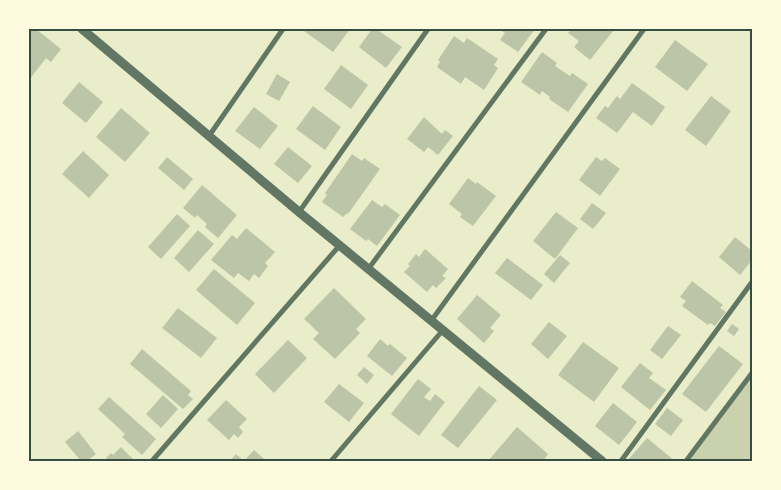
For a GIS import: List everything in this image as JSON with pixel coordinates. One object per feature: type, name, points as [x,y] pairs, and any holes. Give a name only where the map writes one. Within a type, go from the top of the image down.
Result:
[{"type":"street","points":[[82,29],[299,212],[602,461]]},
{"type":"street","points":[[209,136],[282,29]]},
{"type":"street","points":[[299,212],[428,29]]},
{"type":"street","points":[[368,268],[546,29]]},
{"type":"street","points":[[431,320],[644,29]]},
{"type":"street","points":[[152,461],[340,245]]},
{"type":"street","points":[[621,461],[752,282]]},
{"type":"street","points":[[331,461],[443,330]]},
{"type":"street","points":[[686,461],[752,373]]},
{"type":"green space","points":[[752,373],[752,461],[686,461]]},
{"type":"building","points":[[29,29],[36,29],[61,49],[51,62],[46,58],[29,80]]},
{"type":"building","points":[[306,29],[350,29],[333,52],[304,31]]},
{"type":"building","points":[[372,29],[376,29],[402,47],[386,68],[359,47]]},
{"type":"building","points":[[499,29],[535,29],[518,52],[500,40],[505,33]]},
{"type":"building","points":[[572,29],[611,29],[613,31],[590,60],[574,47],[579,41],[568,33]]},
{"type":"building","points":[[454,36],[464,43],[467,38],[498,59],[494,65],[498,68],[484,90],[465,77],[461,84],[437,67],[440,62],[438,60]]},
{"type":"building","points":[[675,40],[708,64],[687,91],[655,67]]},
{"type":"building","points":[[542,52],[557,63],[555,66],[570,76],[572,73],[588,84],[568,112],[549,99],[550,97],[542,91],[540,95],[521,82]]},
{"type":"building","points":[[341,65],[368,85],[351,109],[324,89]]},
{"type":"building","points":[[277,74],[290,82],[279,101],[266,94]]},
{"type":"building","points":[[79,82],[103,102],[86,123],[62,103]]},
{"type":"building","points":[[632,83],[665,107],[652,126],[633,112],[617,133],[596,118],[605,106],[608,108],[617,96],[620,99]]},
{"type":"building","points":[[711,96],[731,111],[706,146],[685,130]]},
{"type":"building","points":[[313,106],[341,127],[325,150],[296,129]]},
{"type":"building","points":[[254,107],[278,126],[260,149],[235,131]]},
{"type":"building","points":[[121,108],[150,133],[125,162],[96,137]]},
{"type":"building","points":[[424,117],[442,134],[445,130],[453,136],[438,155],[428,147],[424,152],[407,139]]},
{"type":"building","points":[[288,147],[312,166],[298,183],[274,164]]},
{"type":"building","points":[[83,151],[109,175],[89,198],[62,174]]},
{"type":"building","points":[[352,154],[362,161],[364,158],[380,169],[348,214],[343,217],[322,202],[327,195],[325,193]]},
{"type":"building","points":[[167,157],[193,179],[184,190],[158,168]]},
{"type":"building","points":[[596,157],[602,161],[605,158],[620,169],[600,196],[579,180]]},
{"type":"building","points":[[468,178],[476,184],[477,182],[496,196],[473,226],[460,217],[462,214],[449,204]]},
{"type":"building","points":[[202,185],[237,215],[218,238],[205,227],[207,224],[197,215],[195,218],[183,208]]},
{"type":"building","points":[[372,200],[382,207],[385,204],[400,215],[377,246],[368,239],[366,241],[350,229]]},
{"type":"building","points":[[592,203],[606,213],[593,229],[580,219]]},
{"type":"building","points":[[556,212],[578,228],[555,259],[533,241]]},
{"type":"building","points":[[177,214],[190,226],[161,259],[148,247]]},
{"type":"building","points":[[246,228],[275,252],[265,263],[268,266],[259,278],[254,274],[249,281],[238,273],[234,278],[211,260],[232,235],[237,239]]},
{"type":"building","points":[[198,230],[214,244],[189,272],[174,258]]},
{"type":"building","points":[[735,237],[752,251],[752,260],[740,275],[719,257]]},
{"type":"building","points":[[425,249],[448,269],[442,276],[446,278],[436,288],[433,285],[427,292],[404,272],[410,266],[408,264],[416,254],[419,257]]},
{"type":"building","points":[[560,255],[570,263],[554,283],[544,274]]},
{"type":"building","points":[[507,258],[543,285],[531,300],[495,273]]},
{"type":"building","points":[[214,269],[255,303],[237,325],[196,290]]},
{"type":"building","points":[[692,281],[723,305],[720,308],[726,312],[715,326],[710,323],[708,325],[682,306],[686,301],[680,297]]},
{"type":"building","points":[[334,288],[366,319],[356,329],[360,333],[335,359],[313,339],[319,333],[304,319]]},
{"type":"building","points":[[477,295],[501,315],[490,328],[494,331],[484,343],[457,319]]},
{"type":"building","points":[[178,308],[217,338],[201,358],[162,328]]},
{"type":"building","points":[[549,322],[567,336],[548,359],[531,344]]},
{"type":"building","points":[[732,324],[739,329],[734,336],[727,331]]},
{"type":"building","points":[[668,326],[681,335],[662,359],[650,350]]},
{"type":"building","points":[[380,339],[388,346],[390,344],[407,358],[392,376],[367,356]]},
{"type":"building","points":[[288,340],[307,358],[274,393],[255,374]]},
{"type":"building","points":[[583,342],[619,368],[594,402],[558,375]]},
{"type":"building","points":[[719,346],[743,364],[706,412],[682,394]]},
{"type":"building","points":[[142,349],[191,391],[188,395],[193,399],[183,409],[130,364]]},
{"type":"building","points":[[640,363],[653,373],[649,378],[666,390],[650,410],[621,387]]},
{"type":"building","points":[[364,367],[374,375],[367,384],[357,375]]},
{"type":"building","points":[[418,379],[431,389],[424,397],[430,401],[435,394],[445,402],[419,436],[391,414]]},
{"type":"building","points":[[339,384],[364,403],[349,422],[324,402]]},
{"type":"building","points":[[479,386],[497,400],[458,448],[441,435]]},
{"type":"building","points":[[163,395],[178,409],[161,428],[146,414]]},
{"type":"building","points":[[109,397],[156,439],[142,455],[122,437],[125,434],[98,409]]},
{"type":"building","points":[[226,400],[247,419],[239,427],[243,432],[238,438],[234,434],[229,440],[207,420]]},
{"type":"building","points":[[613,403],[637,422],[619,445],[595,426]]},
{"type":"building","points":[[667,408],[683,420],[671,436],[655,424]]},
{"type":"building","points":[[517,427],[548,454],[543,461],[488,461]]},
{"type":"building","points":[[78,431],[96,454],[87,461],[81,461],[65,442]]},
{"type":"building","points":[[647,438],[675,461],[627,461]]},
{"type":"building","points":[[121,447],[135,461],[110,461],[106,458],[111,453],[113,455]]},
{"type":"building","points":[[254,450],[264,459],[262,461],[244,461]]},
{"type":"building","points":[[236,454],[244,461],[230,461]]}]
